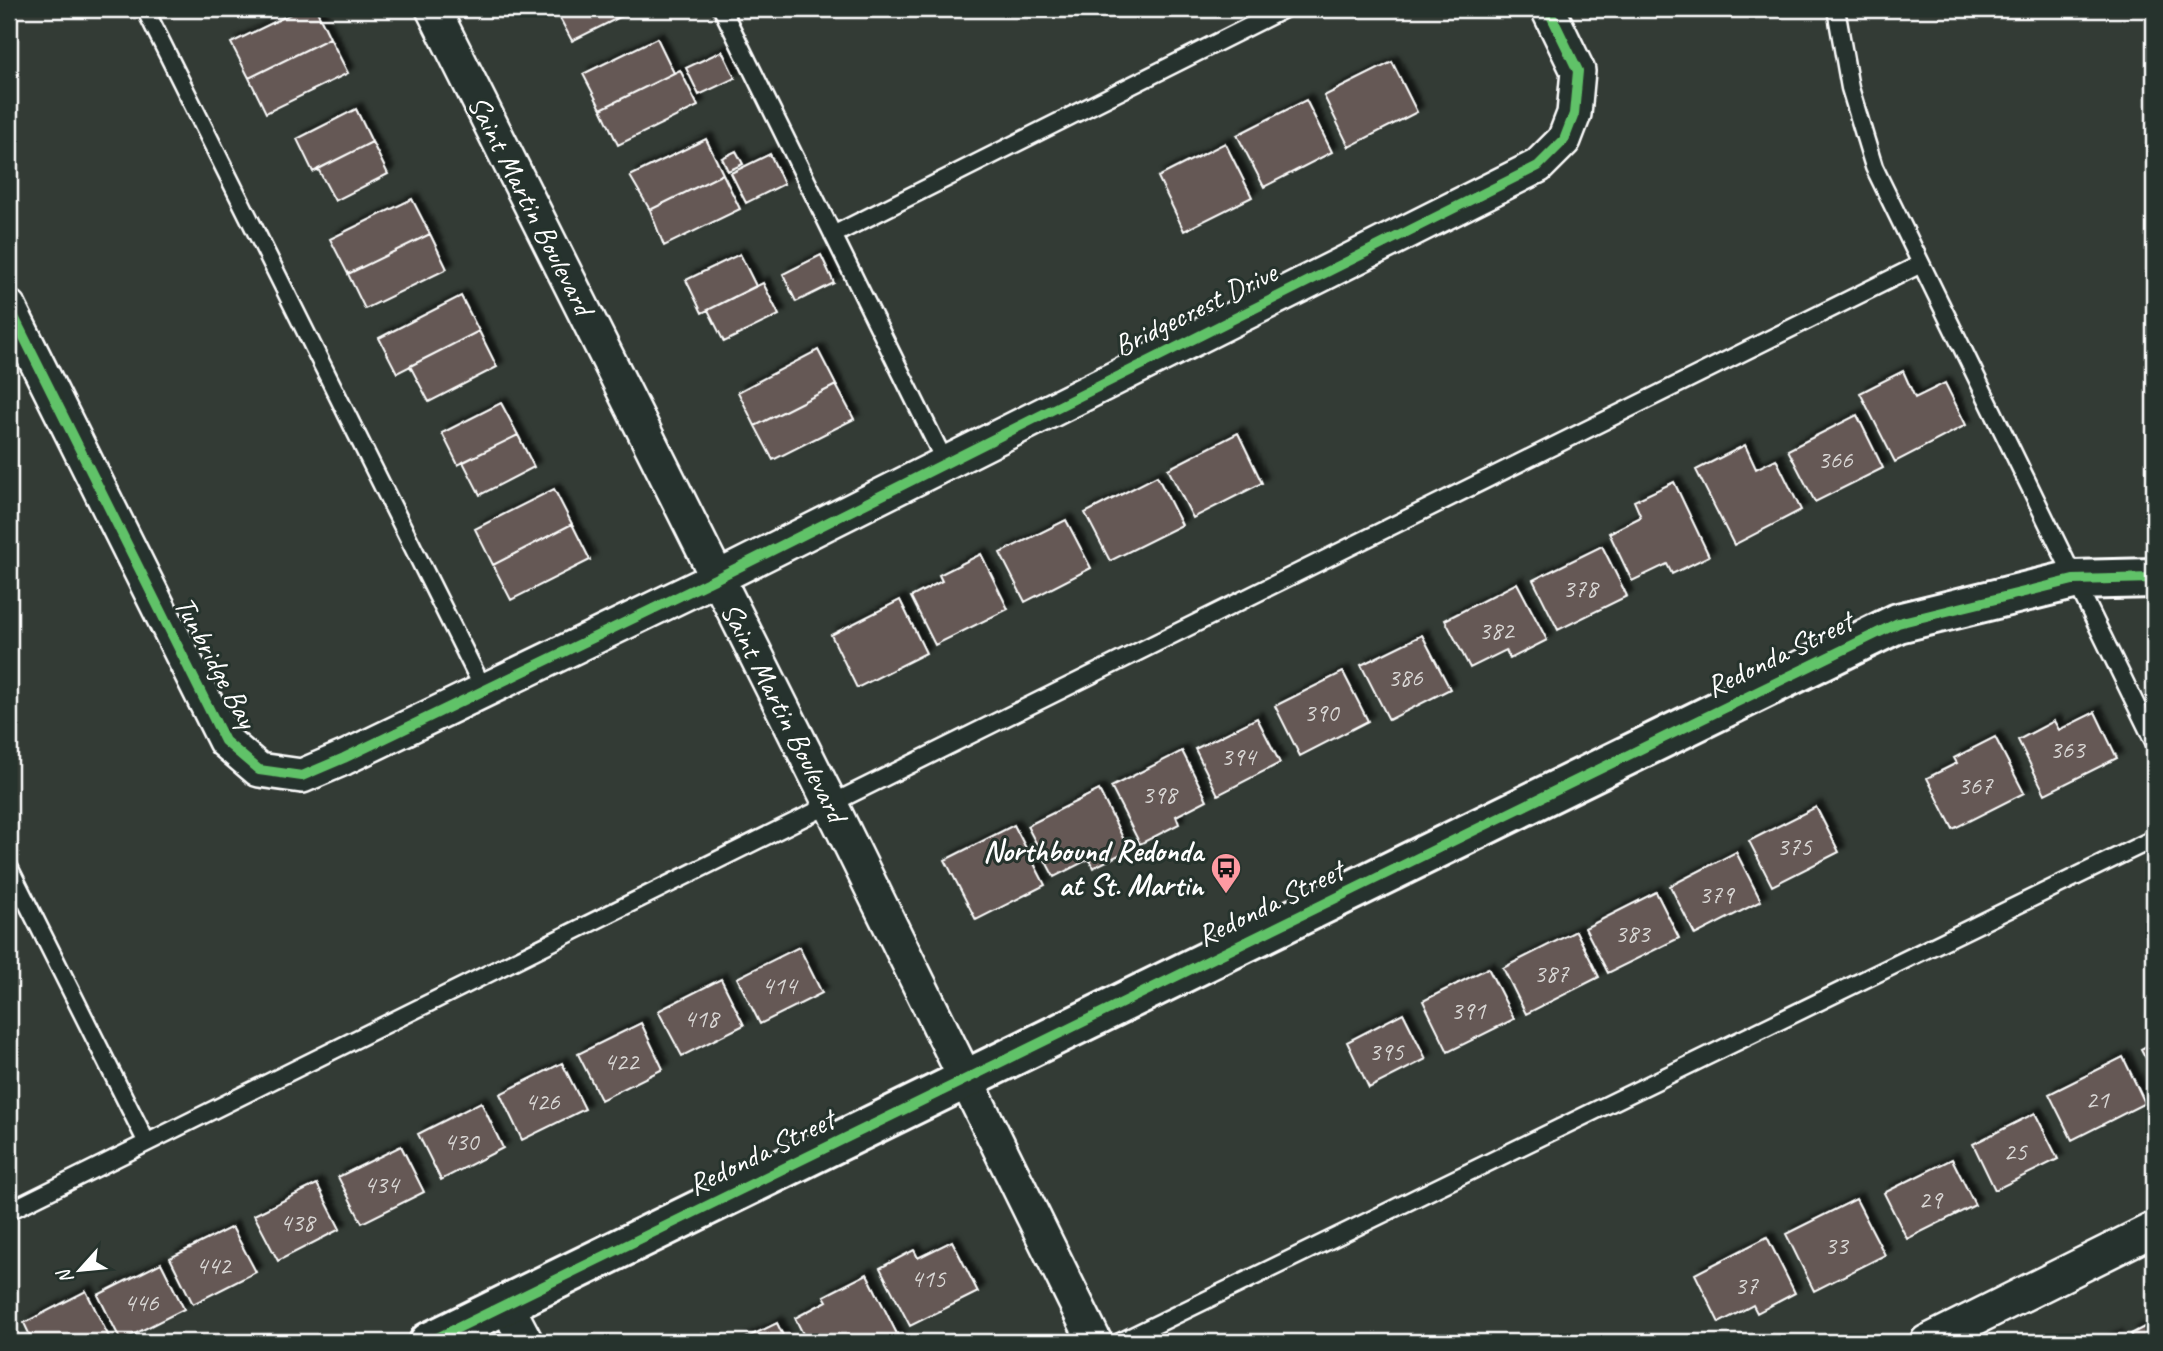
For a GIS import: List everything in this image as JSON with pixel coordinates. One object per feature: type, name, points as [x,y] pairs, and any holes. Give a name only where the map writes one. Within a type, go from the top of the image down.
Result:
[{"type":"street","name":"Saint Martin Boulevard","points":[[433,9],[831,805],[1095,1342]]},
{"type":"street","name":"Bridgecrest Drive","points":[[717,578],[945,461],[1538,166],[1564,141],[1574,114],[1578,71],[1548,9]]},
{"type":"street","name":"Tunbridge Bay","points":[[9,307],[225,741],[259,770],[302,776],[485,692],[717,578]]},
{"type":"street","name":"Redonda Street","points":[[429,1342],[1898,623],[2073,580],[2154,578]]},
{"type":"street","points":[[1927,1342],[2154,1229]]},
{"type":"street","points":[[506,1304],[526,1342]]},
{"type":"lane","points":[[145,9],[485,692]]},
{"type":"lane","points":[[722,9],[945,461]]},
{"type":"lane","points":[[833,235],[1284,9]]},
{"type":"lane","points":[[1836,9],[1850,88],[1874,167],[2154,742]]},
{"type":"lane","points":[[9,1211],[1920,264]]},
{"type":"lane","points":[[1120,1342],[2149,842],[2154,836]]},
{"type":"lane","points":[[9,867],[146,1141]]},
{"type":"building","points":[[301,9],[316,9],[330,38],[249,78],[231,43]]},
{"type":"building","points":[[555,9],[636,9],[572,41]]},
{"type":"building","points":[[330,38],[348,73],[266,113],[249,78]]},
{"type":"building","points":[[657,38],[674,73],[601,109],[583,74]]},
{"type":"building","points":[[722,51],[735,78],[699,95],[686,68]]},
{"type":"building","points":[[1392,62],[1417,112],[1349,147],[1324,96]]},
{"type":"building","points":[[680,70],[698,106],[618,145],[601,109]]},
{"type":"building","points":[[1306,100],[1332,152],[1264,187],[1237,135]]},
{"type":"building","points":[[356,109],[372,142],[313,172],[297,139]]},
{"type":"building","points":[[706,139],[723,174],[650,210],[630,176]]},
{"type":"building","points":[[372,142],[388,174],[335,201],[318,169]]},
{"type":"building","points":[[1225,143],[1252,197],[1184,231],[1158,177]]},
{"type":"building","points":[[736,151],[743,164],[728,171],[722,158]]},
{"type":"building","points":[[770,154],[784,184],[746,203],[731,173]]},
{"type":"building","points":[[723,174],[740,209],[664,246],[650,210]]},
{"type":"building","points":[[412,199],[430,234],[348,274],[330,239]]},
{"type":"building","points":[[430,234],[447,269],[365,309],[348,274]]},
{"type":"building","points":[[740,254],[756,286],[702,313],[686,280]]},
{"type":"building","points":[[821,255],[834,283],[796,302],[783,274]]},
{"type":"building","points":[[763,283],[779,315],[724,342],[708,310]]},
{"type":"building","points":[[461,296],[479,331],[397,373],[379,338]]},
{"type":"building","points":[[479,331],[497,367],[429,402],[410,366]]},
{"type":"building","points":[[818,350],[836,385],[755,426],[738,392]]},
{"type":"building","points":[[1903,371],[1915,398],[1945,383],[1966,425],[1895,462],[1860,393]]},
{"type":"building","points":[[836,385],[854,419],[773,460],[755,426]]},
{"type":"building","points":[[501,403],[518,435],[458,465],[442,433]]},
{"type":"building","points":[[1857,415],[1883,468],[1815,502],[1788,450]]},
{"type":"building","points":[[1238,433],[1262,483],[1193,518],[1168,469]]},
{"type":"building","points":[[518,435],[534,467],[480,495],[463,462]]},
{"type":"building","points":[[1745,445],[1756,469],[1776,459],[1801,510],[1734,545],[1696,470]]},
{"type":"building","points":[[1157,476],[1182,525],[1110,561],[1085,513]]},
{"type":"building","points":[[1674,482],[1709,556],[1672,574],[1667,564],[1632,581],[1609,533],[1641,517],[1634,501]]},
{"type":"building","points":[[554,489],[572,524],[493,565],[475,529]]},
{"type":"building","points":[[1066,520],[1091,568],[1025,602],[1000,553]]},
{"type":"building","points":[[572,524],[590,560],[511,600],[493,565]]},
{"type":"building","points":[[1602,546],[1627,596],[1558,630],[1533,580]]},
{"type":"building","points":[[981,554],[1008,609],[935,645],[911,597],[942,581],[939,575]]},
{"type":"building","points":[[1517,583],[1547,640],[1510,659],[1506,650],[1470,668],[1445,620]]},
{"type":"building","points":[[900,600],[926,653],[857,688],[831,635]]},
{"type":"building","points":[[1422,635],[1450,689],[1389,720],[1361,665]]},
{"type":"building","points":[[1343,672],[1368,721],[1300,756],[1275,706]]},
{"type":"building","points":[[2095,712],[2117,758],[2045,794],[2018,740],[2054,721],[2059,730]]},
{"type":"building","points":[[1257,718],[1280,763],[1218,795],[1195,749]]},
{"type":"building","points":[[1995,737],[2024,793],[1953,829],[1927,778],[1957,763],[1954,758]]},
{"type":"building","points":[[1182,751],[1207,800],[1176,816],[1179,824],[1140,844],[1111,787]]},
{"type":"building","points":[[1099,790],[1129,850],[1093,868],[1089,859],[1054,877],[1027,826]]},
{"type":"building","points":[[1816,807],[1839,852],[1772,886],[1749,841]]},
{"type":"building","points":[[1014,825],[1045,885],[976,920],[945,860]]},
{"type":"building","points":[[1736,852],[1761,901],[1695,935],[1670,886]]},
{"type":"building","points":[[1656,892],[1679,938],[1608,973],[1585,928]]},
{"type":"building","points":[[1576,931],[1599,977],[1526,1014],[1503,968]]},
{"type":"building","points":[[799,947],[822,993],[760,1024],[737,978]]},
{"type":"building","points":[[1488,968],[1514,1019],[1448,1052],[1423,1001]]},
{"type":"building","points":[[721,979],[744,1025],[682,1056],[658,1011]]},
{"type":"building","points":[[1403,1013],[1426,1059],[1369,1088],[1347,1042]]},
{"type":"building","points":[[641,1023],[663,1069],[601,1100],[578,1054]]},
{"type":"building","points":[[2154,1042],[2154,1074],[2141,1049]]},
{"type":"building","points":[[2123,1057],[2145,1103],[2072,1140],[2049,1094]]},
{"type":"building","points":[[562,1063],[585,1109],[522,1140],[500,1094]]},
{"type":"building","points":[[481,1102],[503,1148],[441,1180],[418,1134]]},
{"type":"building","points":[[2035,1113],[2058,1159],[1995,1190],[1973,1144]]},
{"type":"building","points":[[401,1146],[424,1192],[362,1223],[338,1177]]},
{"type":"building","points":[[1952,1159],[1975,1205],[1907,1239],[1884,1193]]},
{"type":"building","points":[[317,1184],[340,1229],[278,1261],[254,1215]]},
{"type":"building","points":[[1856,1199],[1885,1255],[1814,1291],[1786,1234]]},
{"type":"building","points":[[232,1227],[256,1272],[193,1304],[170,1258]]},
{"type":"building","points":[[1767,1237],[1795,1293],[1757,1313],[1753,1305],[1719,1323],[1695,1274]]},
{"type":"building","points":[[952,1241],[978,1292],[910,1326],[880,1268],[914,1250],[918,1258]]},
{"type":"building","points":[[161,1263],[184,1309],[121,1341],[98,1295]]},
{"type":"building","points":[[867,1274],[901,1342],[807,1342],[795,1318],[827,1301],[824,1296]]},
{"type":"building","points":[[86,1291],[109,1337],[98,1342],[33,1342],[24,1323]]},
{"type":"building","points":[[2154,1322],[2154,1342],[2136,1342],[2131,1334]]},
{"type":"building","points":[[777,1323],[786,1342],[738,1342]]},
{"type":"building","points":[[2116,1336],[2119,1342],[2103,1342]]},
{"type":"cycle path","points":[[9,307],[225,741],[259,770],[302,776],[717,578],[1538,166],[1564,140],[1574,114],[1578,71],[1548,9]]},
{"type":"cycle path","points":[[429,1342],[1898,623],[2073,580],[2154,578]]},
{"type":"place","name":"Northbound Redonda at St. Martin","points":[[1226,895]]}]
